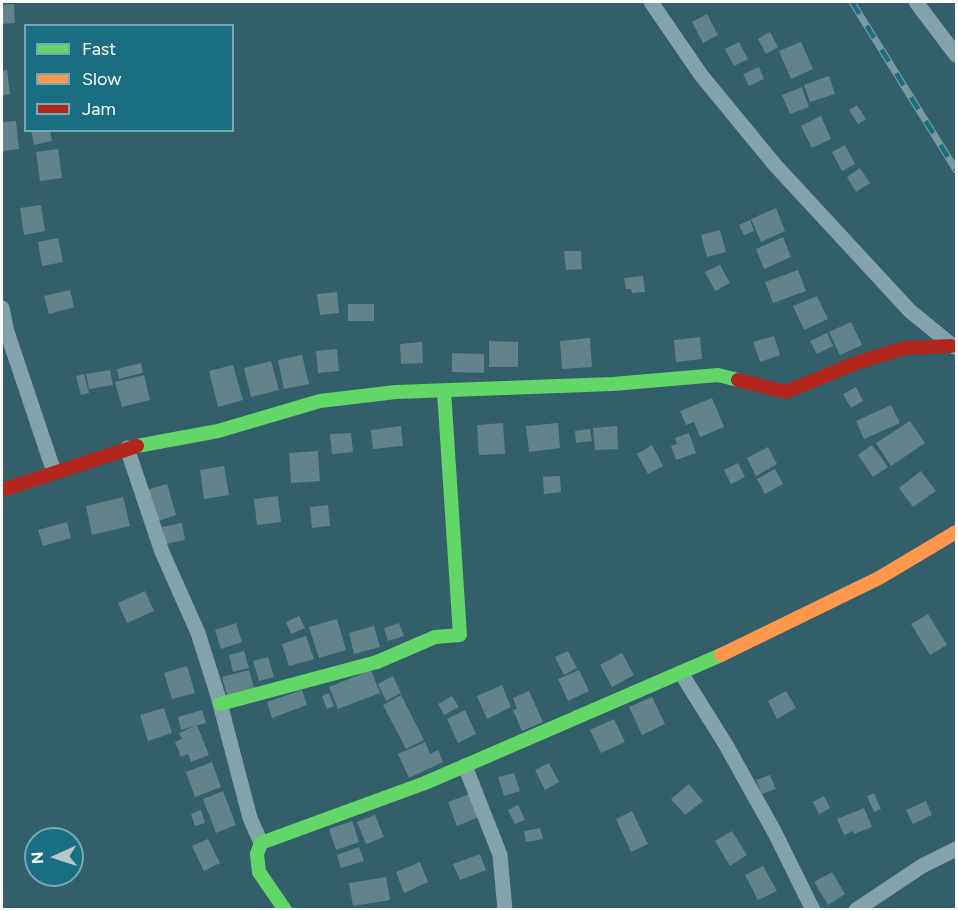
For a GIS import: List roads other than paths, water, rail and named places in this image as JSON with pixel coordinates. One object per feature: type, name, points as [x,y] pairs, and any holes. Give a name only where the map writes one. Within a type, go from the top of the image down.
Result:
[{"type":"street","points":[[651,2],[701,75],[775,165],[910,311],[954,347]]},
{"type":"street","points":[[916,2],[957,55]]},
{"type":"street","points":[[2,308],[54,472]]},
{"type":"street","points":[[2,490],[127,448],[218,430],[321,401],[396,392],[613,384],[718,375],[786,392],[856,363],[905,348],[954,347]]},
{"type":"street","points":[[220,705],[377,662],[435,637],[460,635],[444,391]]},
{"type":"street","points":[[127,448],[162,552],[198,633],[250,818],[261,843],[257,854],[258,872],[285,909]]},
{"type":"street","points":[[261,843],[425,783],[729,652],[879,578],[957,532]]},
{"type":"street","points":[[681,673],[726,745],[775,833],[813,909]]},
{"type":"street","points":[[465,766],[500,855],[506,909]]},
{"type":"street","points":[[856,909],[922,866],[957,849]]},
{"type":"railway","points":[[852,2],[956,170]]}]
